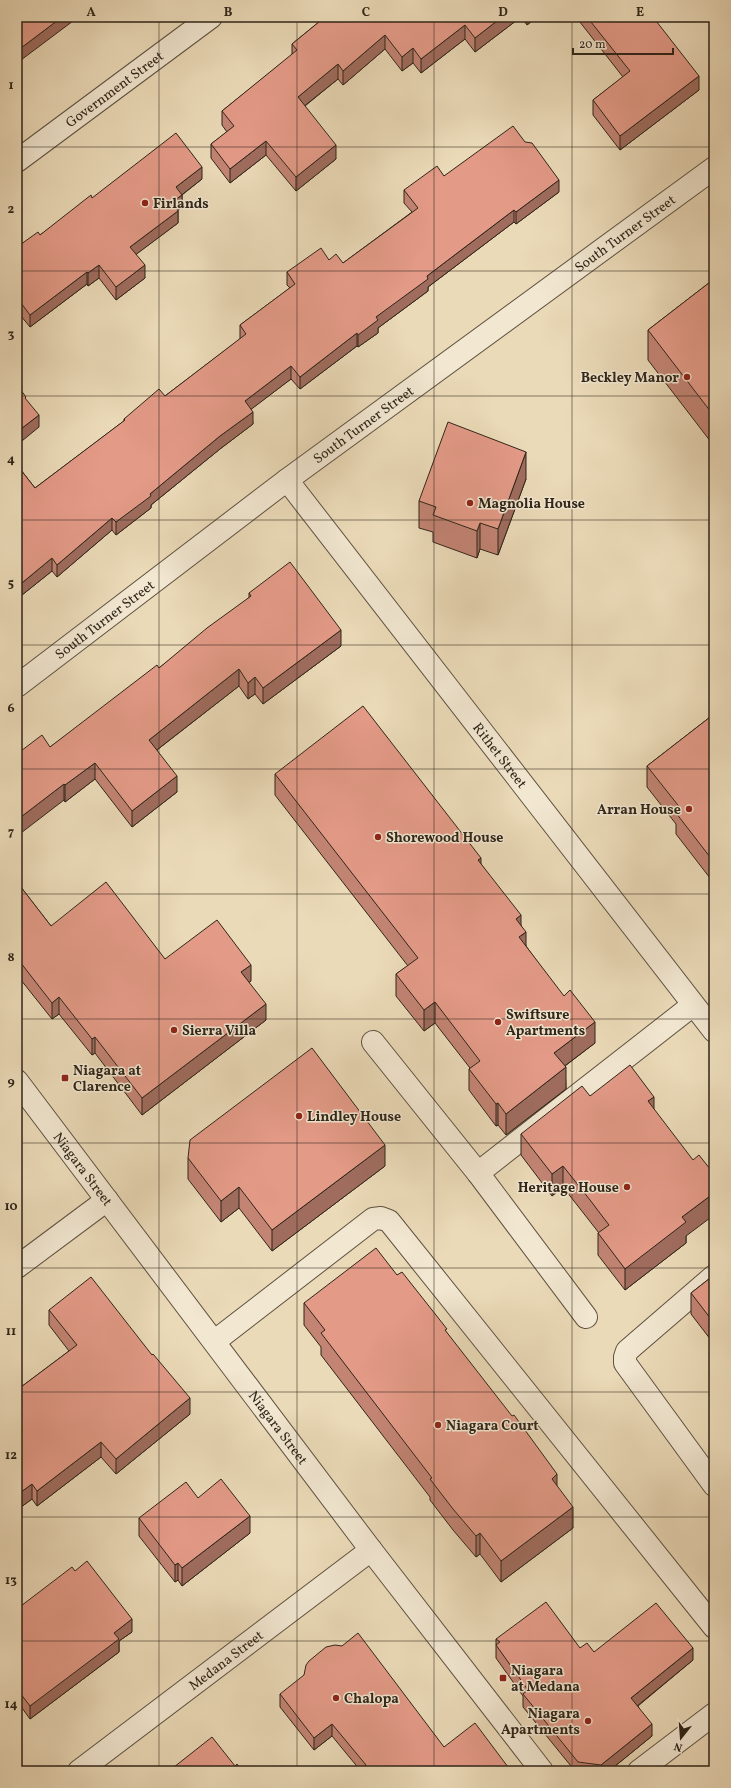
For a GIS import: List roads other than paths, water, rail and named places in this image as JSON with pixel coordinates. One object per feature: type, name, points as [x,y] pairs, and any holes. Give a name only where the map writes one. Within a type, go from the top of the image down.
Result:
[{"type":"street","name":"Government Street","points":[[17,161],[211,17]]},
{"type":"street","name":"South Turner Street","points":[[17,686],[287,480],[714,168]]},
{"type":"street","name":"Rithet Street","points":[[287,480],[714,1031]]},
{"type":"street","points":[[478,1173],[693,1005]]},
{"type":"street","points":[[373,1042],[478,1173],[586,1317]]},
{"type":"street","name":"Niagara Street","points":[[17,1081],[371,1550],[542,1771]]},
{"type":"street","points":[[17,1267],[107,1200]]},
{"type":"street","points":[[214,1341],[373,1219],[381,1218],[389,1221],[714,1627]]},
{"type":"street","points":[[714,1276],[627,1352],[625,1357],[626,1363],[714,1485]]},
{"type":"street","name":"Medana Street","points":[[80,1771],[371,1550]]},
{"type":"street","points":[[639,1771],[714,1714]]},
{"type":"place","name":"Firlands","points":[[145,203]]},
{"type":"place","name":"Beckley Manor","points":[[687,377]]},
{"type":"place","name":"Magnolia House","points":[[470,503]]},
{"type":"place","name":"Arran House","points":[[689,809]]},
{"type":"place","name":"Shorewood House","points":[[378,837]]},
{"type":"place","name":"Swiftsure Apartments","points":[[498,1022]]},
{"type":"place","name":"Sierra Villa","points":[[174,1030]]},
{"type":"place","name":"Niagara at Clarence","points":[[65,1078]]},
{"type":"place","name":"Lindley House","points":[[299,1116]]},
{"type":"place","name":"Heritage House","points":[[627,1187]]},
{"type":"place","name":"Niagara Court","points":[[438,1425]]},
{"type":"place","name":"Niagara at Medana","points":[[503,1678]]},
{"type":"place","name":"Chalopa","points":[[336,1698]]},
{"type":"place","name":"Niagara Apartments","points":[[588,1721]]}]
